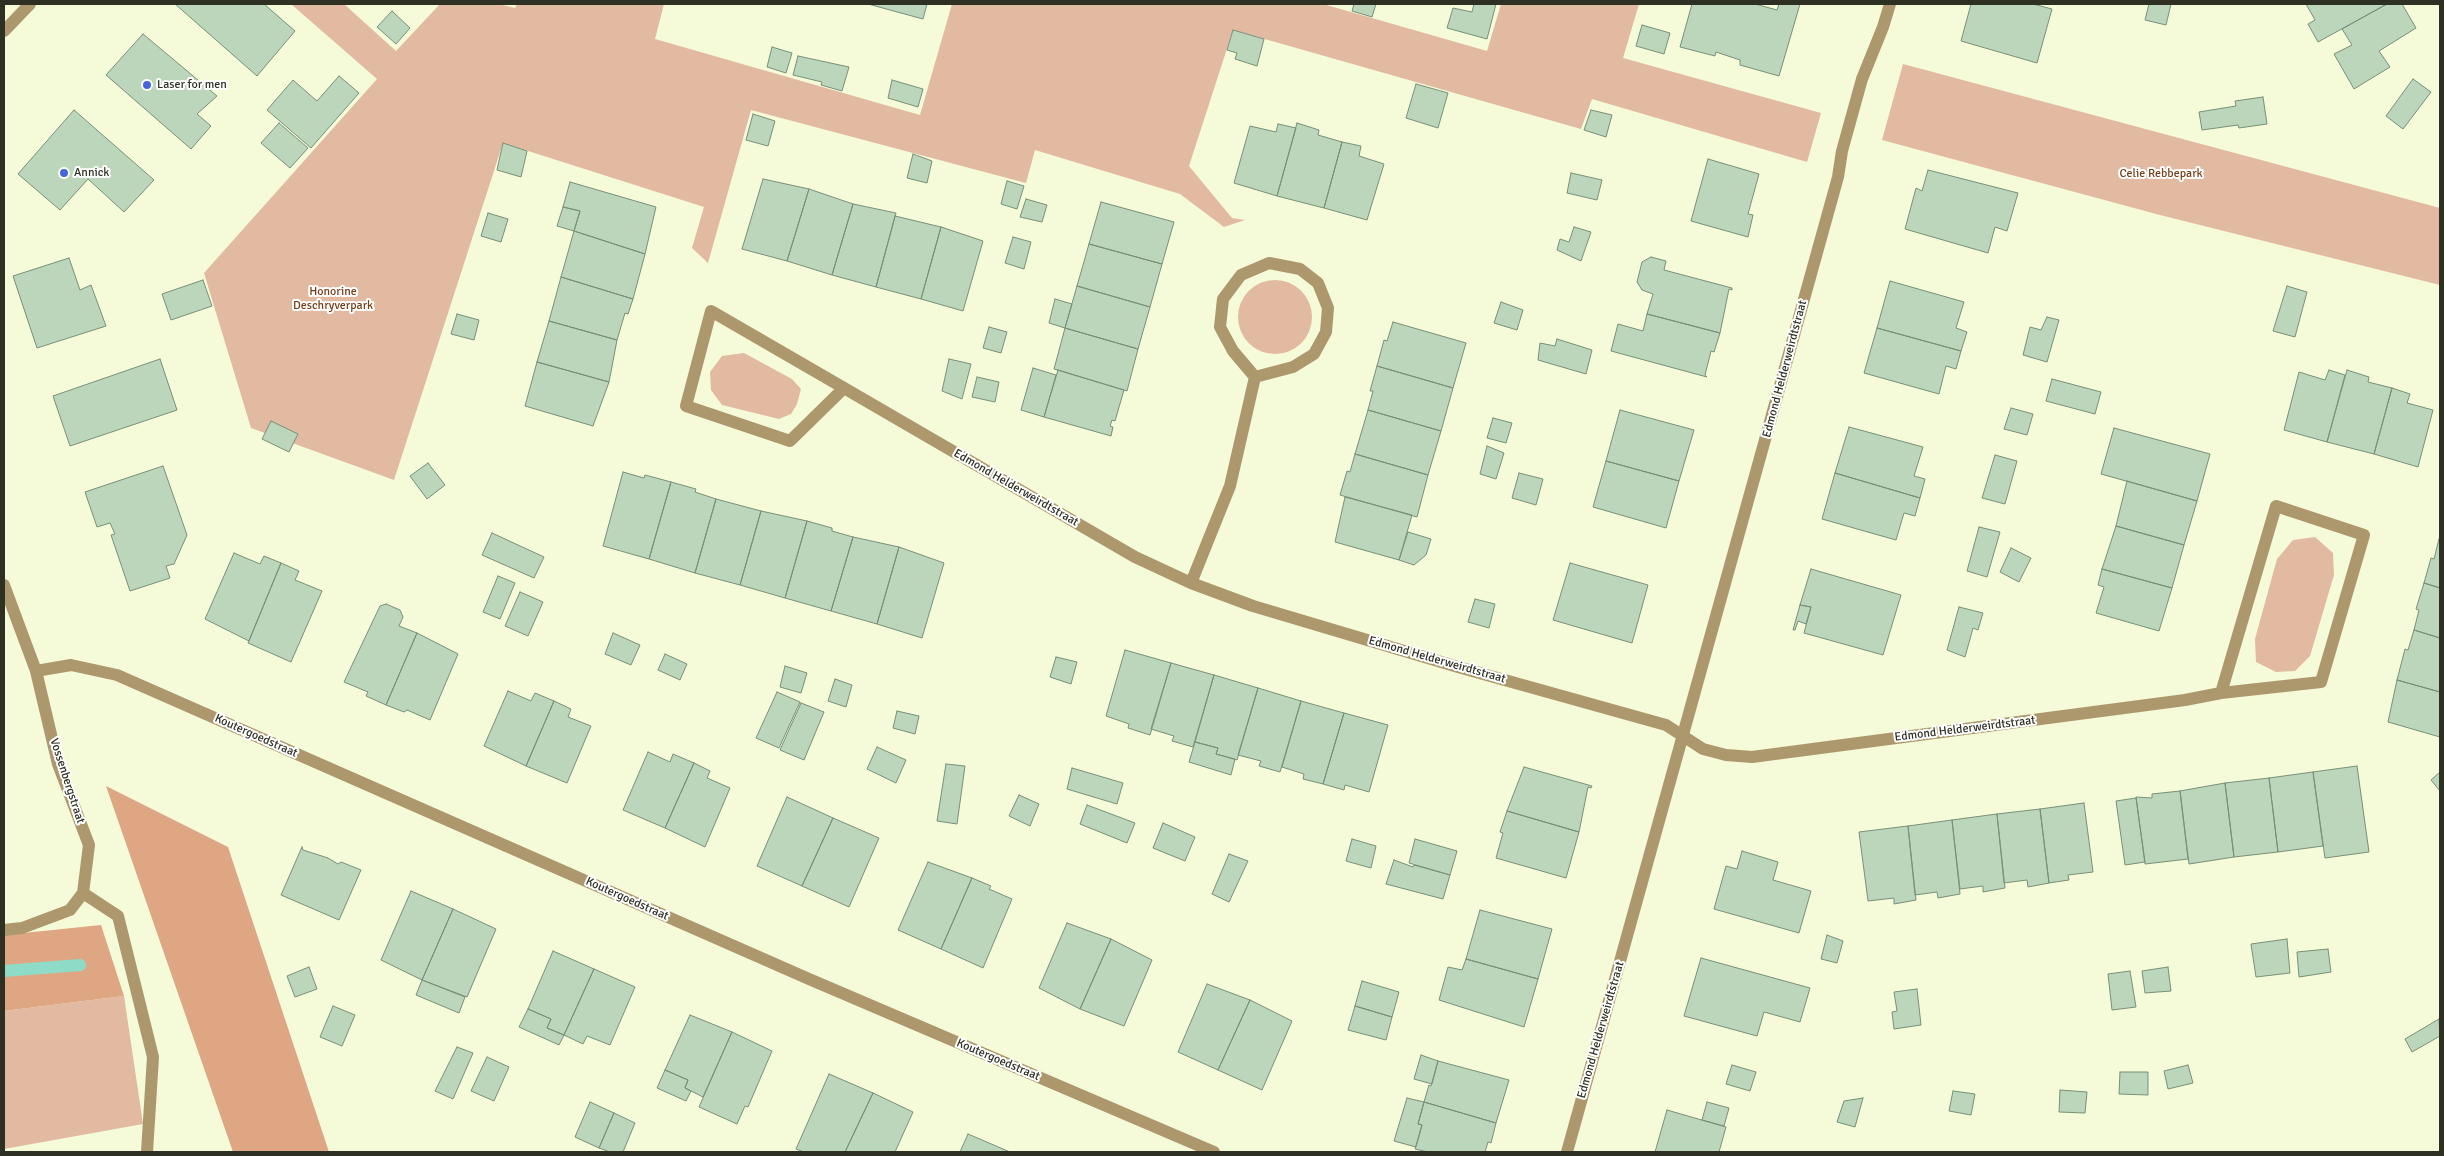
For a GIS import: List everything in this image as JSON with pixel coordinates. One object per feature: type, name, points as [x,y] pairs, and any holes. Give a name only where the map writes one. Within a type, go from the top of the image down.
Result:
[{"type":"street","points":[[4,31],[30,4]]},
{"type":"street","name":"Edmond Helderweirdtstraat","points":[[1567,1152],[1838,178],[1842,151],[1857,96],[1890,4]]},
{"type":"street","points":[[1268,263],[1300,269],[1318,283],[1328,308],[1326,332],[1314,354],[1293,367],[1255,377],[1233,351],[1220,327],[1223,299],[1241,275],[1268,263]]},
{"type":"street","name":"Edmond Helderweirdtstraat","points":[[844,388],[790,440],[686,406],[711,311],[844,388],[1135,557],[1191,583],[1290,617],[1458,667],[1666,725],[1703,749],[1726,755],[1752,757],[2322,682],[2364,534],[2276,506],[2222,694]]},
{"type":"street","points":[[1191,583],[1230,486],[1255,377]]},
{"type":"street","name":"Vossenbergstraat","points":[[4,585],[36,671],[58,764],[88,845],[83,893]]},
{"type":"street","name":"Koutergoedstraat","points":[[36,671],[71,665],[117,675],[810,979],[1214,1152]]},
{"type":"street","points":[[4,930],[22,928],[70,910],[83,893],[118,916],[153,1057],[147,1152]]},
{"type":"green space","name":"Honorine Deschryverpark","points":[[291,4],[344,4],[396,51],[440,4],[499,4],[515,8],[517,4],[664,4],[655,39],[920,115],[952,4],[1323,4],[1487,51],[1501,4],[1639,4],[1623,58],[1821,113],[1807,162],[1592,99],[1581,129],[1233,30],[1189,166],[1232,218],[1245,220],[1224,227],[1180,194],[1035,150],[1026,183],[751,110],[708,263],[692,248],[704,207],[503,143],[394,480],[251,428],[204,273],[377,79]]},
{"type":"green space","name":"Celie Rebbepark","points":[[1903,64],[2440,208],[2440,285],[2160,215],[1882,140]]},
{"type":"green space","points":[[1275,280],[1296,286],[1306,296],[1312,317],[1306,338],[1296,348],[1275,354],[1254,348],[1244,338],[1238,317],[1244,296],[1254,286]]},
{"type":"green space","points":[[744,353],[792,379],[801,389],[797,404],[791,414],[779,419],[722,405],[711,390],[710,372],[722,356]]},
{"type":"green space","points":[[2315,537],[2333,553],[2334,575],[2310,656],[2295,671],[2276,672],[2256,662],[2255,639],[2277,559],[2293,540]]},
{"type":"green space","points":[[124,996],[143,1124],[4,1149],[4,1011]]},
{"type":"shaded area","points":[[106,786],[228,847],[329,1152],[233,1152]]},
{"type":"shaded area","points":[[101,925],[124,996],[4,1011],[4,935]]},
{"type":"building","points":[[175,4],[264,4],[295,31],[257,76]]},
{"type":"building","points":[[868,4],[927,4],[923,19]]},
{"type":"building","points":[[1354,4],[1376,4],[1372,17],[1352,11]]},
{"type":"building","points":[[1474,4],[1496,4],[1487,39],[1447,28],[1453,8],[1472,12]]},
{"type":"building","points":[[1692,4],[1755,4],[1777,10],[1779,4],[1800,4],[1779,76],[1740,65],[1740,60],[1716,52],[1715,56],[1680,47]]},
{"type":"building","points":[[1971,4],[2033,4],[2052,9],[2037,63],[1961,41]]},
{"type":"building","points":[[2149,4],[2171,4],[2166,25],[2145,20]]},
{"type":"building","points":[[2306,4],[2387,4],[2318,42],[2308,24],[2315,20]]},
{"type":"building","points":[[2387,4],[2402,4],[2416,28],[2379,51],[2390,67],[2354,89],[2334,54],[2352,45],[2342,29]]},
{"type":"building","points":[[392,11],[410,28],[396,44],[377,27]]},
{"type":"building","points":[[1642,25],[1670,33],[1664,54],[1636,46]]},
{"type":"building","points":[[1233,30],[1264,39],[1257,66],[1235,59],[1237,53],[1227,50]]},
{"type":"building","points":[[143,34],[217,96],[197,114],[211,126],[191,149],[106,75]]},
{"type":"building","points":[[772,47],[792,53],[786,73],[767,67]]},
{"type":"building","points":[[798,56],[849,67],[842,91],[821,85],[822,82],[793,75]]},
{"type":"building","points":[[339,76],[359,93],[311,148],[267,110],[293,80],[317,101]]},
{"type":"building","points":[[2413,79],[2431,92],[2403,129],[2386,116]]},
{"type":"building","points":[[892,80],[923,89],[918,107],[888,98]]},
{"type":"building","points":[[1416,84],[1448,93],[1438,128],[1406,118]]},
{"type":"building","points":[[2263,97],[2267,124],[2239,128],[2238,125],[2202,130],[2199,112],[2236,106],[2235,101]]},
{"type":"building","points":[[74,110],[154,180],[124,212],[88,179],[60,210],[18,174]]},
{"type":"building","points":[[1591,110],[1612,115],[1606,137],[1584,130]]},
{"type":"building","points":[[753,114],[775,121],[768,146],[746,140]]},
{"type":"building","points":[[279,123],[308,148],[290,168],[261,143]]},
{"type":"building","points":[[1297,123],[1319,130],[1318,135],[1342,142],[1324,208],[1277,196]]},
{"type":"building","points":[[1278,124],[1296,128],[1277,196],[1234,183],[1250,126],[1276,132]]},
{"type":"building","points":[[1342,142],[1361,146],[1359,156],[1384,164],[1367,220],[1324,208]]},
{"type":"building","points":[[503,143],[527,151],[521,177],[497,170]]},
{"type":"building","points":[[913,154],[932,161],[927,183],[907,178]]},
{"type":"building","points":[[1708,159],[1759,174],[1748,214],[1753,215],[1748,237],[1691,221]]},
{"type":"building","points":[[1928,170],[2018,193],[2007,231],[1995,227],[1988,253],[1905,229],[1916,188],[1922,191]]},
{"type":"building","points":[[1571,173],[1602,180],[1597,200],[1567,193]]},
{"type":"building","points":[[763,179],[809,189],[787,261],[742,249]]},
{"type":"building","points":[[1007,181],[1024,186],[1017,209],[1001,204]]},
{"type":"building","points":[[570,182],[656,207],[645,254],[574,231],[580,211],[563,207]]},
{"type":"building","points":[[809,189],[853,204],[832,275],[787,261]]},
{"type":"building","points":[[1026,199],[1047,205],[1042,222],[1020,217]]},
{"type":"building","points":[[1101,202],[1174,222],[1162,264],[1089,244]]},
{"type":"building","points":[[853,204],[896,213],[876,287],[832,275]]},
{"type":"building","points":[[563,207],[580,211],[574,231],[557,226]]},
{"type":"building","points":[[488,213],[508,219],[501,242],[481,236]]},
{"type":"building","points":[[895,216],[941,227],[921,299],[876,287]]},
{"type":"building","points":[[941,227],[983,241],[963,311],[921,299]]},
{"type":"building","points":[[1574,227],[1591,232],[1581,261],[1557,250],[1560,239],[1569,242]]},
{"type":"building","points":[[574,231],[645,254],[633,299],[561,277]]},
{"type":"building","points":[[1013,237],[1031,242],[1024,269],[1005,263]]},
{"type":"building","points":[[1089,244],[1162,264],[1150,307],[1077,286]]},
{"type":"building","points":[[1651,257],[1666,261],[1664,270],[1732,288],[1732,290],[1729,289],[1720,333],[1647,314],[1653,294],[1642,290],[1637,282],[1642,262]]},
{"type":"building","points":[[69,258],[80,290],[91,285],[106,326],[37,348],[13,276]]},
{"type":"building","points":[[561,277],[633,299],[628,314],[625,313],[617,340],[549,321]]},
{"type":"building","points":[[203,280],[212,306],[171,320],[162,294]]},
{"type":"building","points":[[1890,281],[1964,302],[1956,328],[1967,332],[1961,351],[1877,328]]},
{"type":"building","points":[[1077,286],[1150,307],[1138,349],[1065,328]]},
{"type":"building","points":[[2287,286],[2307,292],[2295,337],[2273,331]]},
{"type":"building","points":[[1055,299],[1072,304],[1065,328],[1049,323]]},
{"type":"building","points":[[1501,302],[1523,310],[1517,330],[1494,323]]},
{"type":"building","points":[[457,314],[479,320],[474,340],[451,334]]},
{"type":"building","points":[[1647,314],[1720,333],[1714,352],[1711,351],[1705,375],[1707,377],[1611,351],[1618,324],[1643,331]]},
{"type":"building","points":[[2047,317],[2059,320],[2047,362],[2023,355],[2030,327],[2041,330]]},
{"type":"building","points":[[549,321],[617,340],[609,382],[537,362]]},
{"type":"building","points":[[1393,322],[1466,343],[1453,388],[1377,366],[1384,340],[1387,341]]},
{"type":"building","points":[[989,327],[1007,332],[1001,353],[983,348]]},
{"type":"building","points":[[1065,328],[1138,349],[1127,391],[1054,369]]},
{"type":"building","points":[[1877,328],[1961,351],[1956,369],[1946,366],[1939,394],[1864,373]]},
{"type":"building","points":[[1557,339],[1592,350],[1586,374],[1538,360],[1540,343],[1555,346]]},
{"type":"building","points":[[160,359],[177,410],[70,446],[53,396]]},
{"type":"building","points":[[949,359],[971,364],[962,399],[942,391]]},
{"type":"building","points":[[537,362],[609,382],[593,426],[525,406]]},
{"type":"building","points":[[1377,366],[1453,388],[1441,431],[1368,410],[1373,391],[1370,391]]},
{"type":"building","points":[[1033,368],[1056,375],[1044,417],[1021,410]]},
{"type":"building","points":[[1058,370],[1124,390],[1115,421],[1112,420],[1110,426],[1113,427],[1111,436],[1044,417]]},
{"type":"building","points":[[2329,370],[2345,375],[2327,442],[2284,430],[2299,372],[2325,380]]},
{"type":"building","points":[[2347,370],[2369,377],[2368,382],[2392,388],[2374,454],[2327,442]]},
{"type":"building","points":[[977,377],[999,382],[995,402],[972,397]]},
{"type":"building","points":[[2052,379],[2101,392],[2095,414],[2046,401]]},
{"type":"building","points":[[2392,388],[2410,394],[2407,403],[2433,410],[2418,467],[2374,454]]},
{"type":"building","points":[[2011,408],[2033,414],[2027,435],[2004,429]]},
{"type":"building","points":[[1368,410],[1441,431],[1428,475],[1355,454]]},
{"type":"building","points":[[1620,410],[1694,430],[1679,481],[1606,461]]},
{"type":"building","points":[[1493,418],[1512,423],[1506,443],[1487,438]]},
{"type":"building","points":[[271,421],[298,434],[289,452],[262,439]]},
{"type":"building","points":[[1849,427],[1923,447],[1914,476],[1925,479],[1920,498],[1835,473]]},
{"type":"building","points":[[2114,428],[2210,454],[2197,501],[2101,474]]},
{"type":"building","points":[[1487,446],[1504,453],[1496,479],[1480,474]]},
{"type":"building","points":[[1355,454],[1428,475],[1417,517],[1340,495],[1347,471],[1350,472]]},
{"type":"building","points":[[1995,455],[2017,461],[2005,504],[1982,498]]},
{"type":"building","points":[[1606,461],[1679,481],[1666,528],[1593,507]]},
{"type":"building","points":[[428,463],[445,485],[427,499],[410,476]]},
{"type":"building","points":[[163,466],[187,535],[174,564],[166,566],[170,578],[130,591],[111,535],[115,534],[110,523],[97,527],[85,492]]},
{"type":"building","points":[[623,472],[644,478],[645,475],[671,482],[649,559],[603,546]]},
{"type":"building","points":[[1519,473],[1543,479],[1536,505],[1512,498]]},
{"type":"building","points":[[1835,473],[1920,498],[1915,516],[1904,513],[1896,540],[1822,519]]},
{"type":"building","points":[[2127,481],[2197,501],[2184,545],[2116,526]]},
{"type":"building","points":[[671,482],[696,489],[695,492],[716,499],[695,573],[649,559]]},
{"type":"building","points":[[1345,497],[1412,515],[1399,560],[1335,542]]},
{"type":"building","points":[[716,499],[761,511],[740,585],[695,573]]},
{"type":"building","points":[[761,511],[807,521],[785,598],[740,585]]},
{"type":"building","points":[[807,521],[832,528],[832,531],[853,537],[831,611],[785,598]]},
{"type":"building","points":[[2116,526],[2184,545],[2172,588],[2102,569]]},
{"type":"building","points":[[1979,527],[2000,532],[1987,577],[1967,571]]},
{"type":"building","points":[[1408,532],[1431,539],[1426,555],[1414,565],[1399,560]]},
{"type":"building","points":[[492,533],[544,557],[534,578],[482,555]]},
{"type":"building","points":[[853,537],[899,547],[877,624],[831,611]]},
{"type":"building","points":[[2439,539],[2440,588],[2424,583],[2431,558],[2434,559]]},
{"type":"building","points":[[899,547],[944,563],[922,638],[877,624]]},
{"type":"building","points":[[2011,548],[2031,558],[2019,582],[2000,572]]},
{"type":"building","points":[[234,553],[260,564],[264,556],[281,563],[249,641],[205,619]]},
{"type":"building","points":[[281,563],[299,571],[295,580],[322,591],[291,662],[248,643]]},
{"type":"building","points":[[1570,563],[1648,585],[1632,643],[1553,620]]},
{"type":"building","points":[[1811,569],[1901,595],[1883,655],[1804,633],[1811,607],[1800,605]]},
{"type":"building","points":[[2102,569],[2172,588],[2159,631],[2096,613],[2104,587],[2098,585]]},
{"type":"building","points":[[498,576],[515,583],[500,619],[483,612]]},
{"type":"building","points":[[2424,583],[2440,588],[2440,638],[2414,630],[2419,610],[2416,609]]},
{"type":"building","points":[[520,592],[543,602],[528,636],[505,626]]},
{"type":"building","points":[[1475,599],[1495,604],[1489,628],[1468,622]]},
{"type":"building","points":[[386,604],[400,610],[403,617],[399,626],[417,633],[386,705],[366,696],[368,692],[344,682],[380,606]]},
{"type":"building","points":[[1800,605],[1811,607],[1806,624],[1798,621],[1795,630],[1793,630]]},
{"type":"building","points":[[1959,607],[1983,613],[1978,630],[1973,628],[1965,657],[1947,650]]},
{"type":"building","points":[[2414,630],[2440,638],[2440,692],[2397,680],[2405,649],[2408,650]]},
{"type":"building","points":[[417,633],[458,654],[430,720],[407,710],[404,712],[386,705]]},
{"type":"building","points":[[613,633],[640,645],[631,665],[605,654]]},
{"type":"building","points":[[1125,650],[1171,663],[1150,735],[1128,728],[1129,724],[1106,716]]},
{"type":"building","points":[[665,654],[687,664],[680,680],[658,670]]},
{"type":"building","points":[[1056,657],[1077,662],[1071,684],[1050,677]]},
{"type":"building","points":[[1171,663],[1214,675],[1193,747],[1172,741],[1174,736],[1151,729]]},
{"type":"building","points":[[785,666],[807,673],[801,693],[780,687]]},
{"type":"building","points":[[1214,675],[1258,688],[1237,760],[1216,754],[1218,748],[1195,742]]},
{"type":"building","points":[[835,679],[852,685],[846,707],[828,701]]},
{"type":"building","points":[[2397,680],[2440,692],[2440,737],[2388,722]]},
{"type":"building","points":[[1258,688],[1301,701],[1280,772],[1259,766],[1261,761],[1238,755]]},
{"type":"building","points":[[508,691],[531,701],[535,693],[554,701],[526,766],[484,746]]},
{"type":"building","points":[[777,692],[800,702],[779,748],[756,738]]},
{"type":"building","points":[[554,701],[571,709],[568,717],[591,726],[567,783],[526,766]]},
{"type":"building","points":[[1301,701],[1344,713],[1323,784],[1303,779],[1304,774],[1282,767]]},
{"type":"building","points":[[801,703],[824,712],[804,760],[780,750]]},
{"type":"building","points":[[897,711],[919,716],[915,734],[893,728]]},
{"type":"building","points":[[1344,713],[1388,725],[1369,792],[1345,785],[1344,790],[1323,784]]},
{"type":"building","points":[[1195,742],[1218,748],[1216,754],[1235,759],[1231,775],[1189,762]]},
{"type":"building","points":[[877,747],[906,760],[896,783],[867,769]]},
{"type":"building","points":[[648,752],[670,762],[673,754],[694,763],[665,828],[623,810]]},
{"type":"building","points":[[694,763],[710,771],[707,778],[730,788],[705,847],[665,828]]},
{"type":"building","points":[[946,764],[965,766],[957,824],[937,821]]},
{"type":"building","points":[[2357,766],[2369,852],[2325,858],[2313,772]]},
{"type":"building","points":[[1524,767],[1592,786],[1591,788],[1588,787],[1579,832],[1507,811]]},
{"type":"building","points":[[1072,768],[1123,783],[1117,804],[1067,789]]},
{"type":"building","points":[[2313,772],[2323,846],[2278,852],[2269,778]]},
{"type":"building","points":[[2440,772],[2440,791],[2431,780]]},
{"type":"building","points":[[2269,778],[2278,852],[2234,857],[2225,783]]},
{"type":"building","points":[[2225,783],[2234,857],[2189,864],[2180,791]]},
{"type":"building","points":[[2180,791],[2188,859],[2145,864],[2136,797],[2152,798],[2152,794]]},
{"type":"building","points":[[1019,795],[1039,804],[1030,826],[1009,816]]},
{"type":"building","points":[[787,797],[833,818],[802,886],[757,866]]},
{"type":"building","points":[[2136,798],[2145,862],[2125,865],[2116,801]]},
{"type":"building","points":[[2084,803],[2093,872],[2068,875],[2069,880],[2049,883],[2040,809]]},
{"type":"building","points":[[1087,805],[1135,823],[1127,843],[1080,824]]},
{"type":"building","points":[[2040,809],[2049,883],[2028,887],[2027,880],[2004,883],[1997,814]]},
{"type":"building","points":[[1507,811],[1579,832],[1566,878],[1496,858],[1503,833],[1500,832]]},
{"type":"building","points":[[1997,814],[2005,888],[1983,892],[1983,886],[1960,889],[1952,820]]},
{"type":"building","points":[[833,818],[879,838],[849,907],[802,886]]},
{"type":"building","points":[[1952,820],[1960,894],[1938,898],[1937,892],[1915,895],[1908,826]]},
{"type":"building","points":[[1163,823],[1195,837],[1185,861],[1153,848]]},
{"type":"building","points":[[1908,826],[1916,900],[1894,904],[1894,898],[1868,901],[1859,832]]},
{"type":"building","points":[[1352,839],[1376,846],[1371,868],[1346,861]]},
{"type":"building","points":[[1415,839],[1457,851],[1450,875],[1409,863]]},
{"type":"building","points":[[302,847],[303,850],[328,858],[338,864],[341,862],[361,870],[339,920],[281,895]]},
{"type":"building","points":[[1742,851],[1778,862],[1773,880],[1811,891],[1799,933],[1714,909],[1726,866],[1737,869]]},
{"type":"building","points":[[1229,854],[1248,861],[1229,902],[1212,894]]},
{"type":"building","points":[[1394,860],[1413,867],[1414,865],[1450,875],[1443,899],[1386,884]]},
{"type":"building","points":[[928,862],[972,878],[941,949],[898,930]]},
{"type":"building","points":[[972,878],[991,886],[989,889],[1012,899],[983,968],[941,949]]},
{"type":"building","points":[[411,891],[453,909],[422,980],[381,960]]},
{"type":"building","points":[[453,909],[496,929],[467,997],[422,980]]},
{"type":"building","points":[[1480,910],[1552,929],[1538,979],[1466,959]]},
{"type":"building","points":[[1067,923],[1111,939],[1080,1009],[1039,988]]},
{"type":"building","points":[[1827,935],[1843,941],[1837,963],[1821,959]]},
{"type":"building","points":[[1111,939],[1152,960],[1124,1026],[1080,1009]]},
{"type":"building","points":[[2287,939],[2290,973],[2256,977],[2251,944]]},
{"type":"building","points":[[2328,949],[2331,972],[2299,977],[2297,952]]},
{"type":"building","points":[[553,951],[594,969],[564,1035],[547,1028],[551,1019],[528,1009]]},
{"type":"building","points":[[1701,958],[1810,988],[1800,1022],[1764,1012],[1757,1036],[1684,1016]]},
{"type":"building","points":[[1466,959],[1538,979],[1524,1027],[1439,1000],[1448,967],[1462,970]]},
{"type":"building","points":[[309,967],[317,989],[295,997],[287,976]]},
{"type":"building","points":[[2168,967],[2171,991],[2145,993],[2142,971]]},
{"type":"building","points":[[594,969],[635,987],[610,1045],[587,1036],[583,1044],[564,1035]]},
{"type":"building","points":[[2130,971],[2136,1007],[2112,1010],[2108,974]]},
{"type":"building","points":[[422,980],[465,997],[459,1013],[416,995]]},
{"type":"building","points":[[1362,981],[1399,992],[1392,1017],[1355,1006]]},
{"type":"building","points":[[1207,984],[1250,1000],[1218,1070],[1178,1052]]},
{"type":"building","points":[[1917,989],[1921,1025],[1894,1029],[1892,1012],[1897,1011],[1894,992]]},
{"type":"building","points":[[1250,1000],[1292,1021],[1262,1090],[1218,1070]]},
{"type":"building","points":[[333,1006],[355,1015],[342,1046],[320,1037]]},
{"type":"building","points":[[1355,1006],[1392,1017],[1386,1040],[1348,1030]]},
{"type":"building","points":[[528,1009],[551,1019],[547,1028],[564,1035],[559,1045],[519,1027]]},
{"type":"building","points":[[690,1015],[732,1032],[703,1097],[685,1088],[688,1080],[665,1070]]},
{"type":"building","points":[[2439,1019],[2440,1036],[2412,1052],[2405,1039]]},
{"type":"building","points":[[732,1032],[772,1051],[748,1107],[745,1106],[737,1124],[699,1107]]},
{"type":"building","points":[[457,1047],[473,1053],[453,1099],[435,1091]]},
{"type":"building","points":[[1421,1055],[1438,1061],[1432,1084],[1414,1079]]},
{"type":"building","points":[[487,1057],[509,1067],[494,1101],[471,1091]]},
{"type":"building","points":[[1438,1061],[1509,1080],[1496,1123],[1424,1102]]},
{"type":"building","points":[[1732,1065],[1756,1072],[1750,1091],[1726,1084]]},
{"type":"building","points":[[2188,1065],[2193,1083],[2168,1089],[2164,1071]]},
{"type":"building","points":[[665,1070],[688,1080],[685,1088],[691,1091],[686,1101],[657,1088]]},
{"type":"building","points":[[2120,1072],[2148,1072],[2148,1095],[2119,1094]]},
{"type":"building","points":[[829,1074],[873,1093],[845,1152],[804,1152],[796,1149]]},
{"type":"building","points":[[2060,1090],[2087,1092],[2085,1113],[2059,1112]]},
{"type":"building","points":[[1953,1091],[1975,1094],[1971,1115],[1949,1111]]},
{"type":"building","points":[[873,1093],[913,1112],[895,1152],[845,1152]]},
{"type":"building","points":[[1407,1098],[1424,1102],[1418,1124],[1422,1125],[1416,1147],[1394,1141]]},
{"type":"building","points":[[1863,1098],[1855,1127],[1837,1122],[1844,1101]]},
{"type":"building","points":[[590,1102],[614,1113],[599,1148],[575,1137]]},
{"type":"building","points":[[1424,1102],[1496,1123],[1491,1143],[1488,1142],[1485,1152],[1428,1152],[1415,1149],[1422,1125],[1418,1124]]},
{"type":"building","points":[[1707,1102],[1729,1108],[1724,1126],[1702,1120]]},
{"type":"building","points":[[1667,1110],[1726,1127],[1719,1152],[1655,1152]]},
{"type":"building","points":[[614,1113],[635,1123],[623,1152],[610,1152],[599,1148]]},
{"type":"building","points":[[968,1134],[1010,1152],[960,1152]]},
{"type":"waterway","points":[[4,971],[80,965]]},
{"type":"place","name":"Laser for men","points":[[147,85]]},
{"type":"place","name":"Annick","points":[[64,173]]}]
